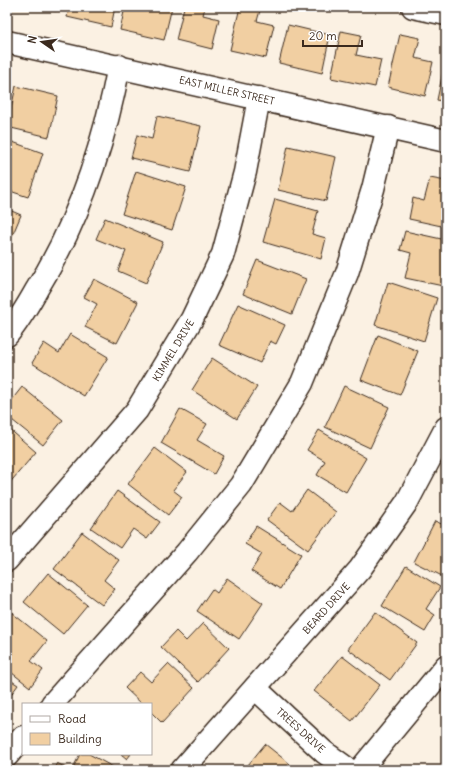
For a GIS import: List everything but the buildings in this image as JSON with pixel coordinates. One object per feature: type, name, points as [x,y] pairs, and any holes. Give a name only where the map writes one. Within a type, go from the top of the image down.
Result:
[{"type":"street","points":[[413,7],[446,14]]},
{"type":"street","name":"EAST MILLER STREET","points":[[7,42],[119,66],[446,141]]},
{"type":"street","points":[[7,335],[17,323],[48,272],[77,214],[98,155],[119,66]]},
{"type":"street","name":"KIMMEL DRIVE","points":[[7,560],[137,410],[192,319],[223,254],[245,172],[259,98]]},
{"type":"street","points":[[53,703],[187,552],[241,485],[302,383],[347,273],[372,189],[388,127]]},
{"type":"street","name":"BEARD DRIVE","points":[[182,770],[360,569],[406,502],[446,428]]},
{"type":"street","points":[[360,770],[446,666]]},
{"type":"street","name":"TREES DRIVE","points":[[255,688],[324,752],[349,770]]},
{"type":"street","points":[[7,756],[22,738]]}]
